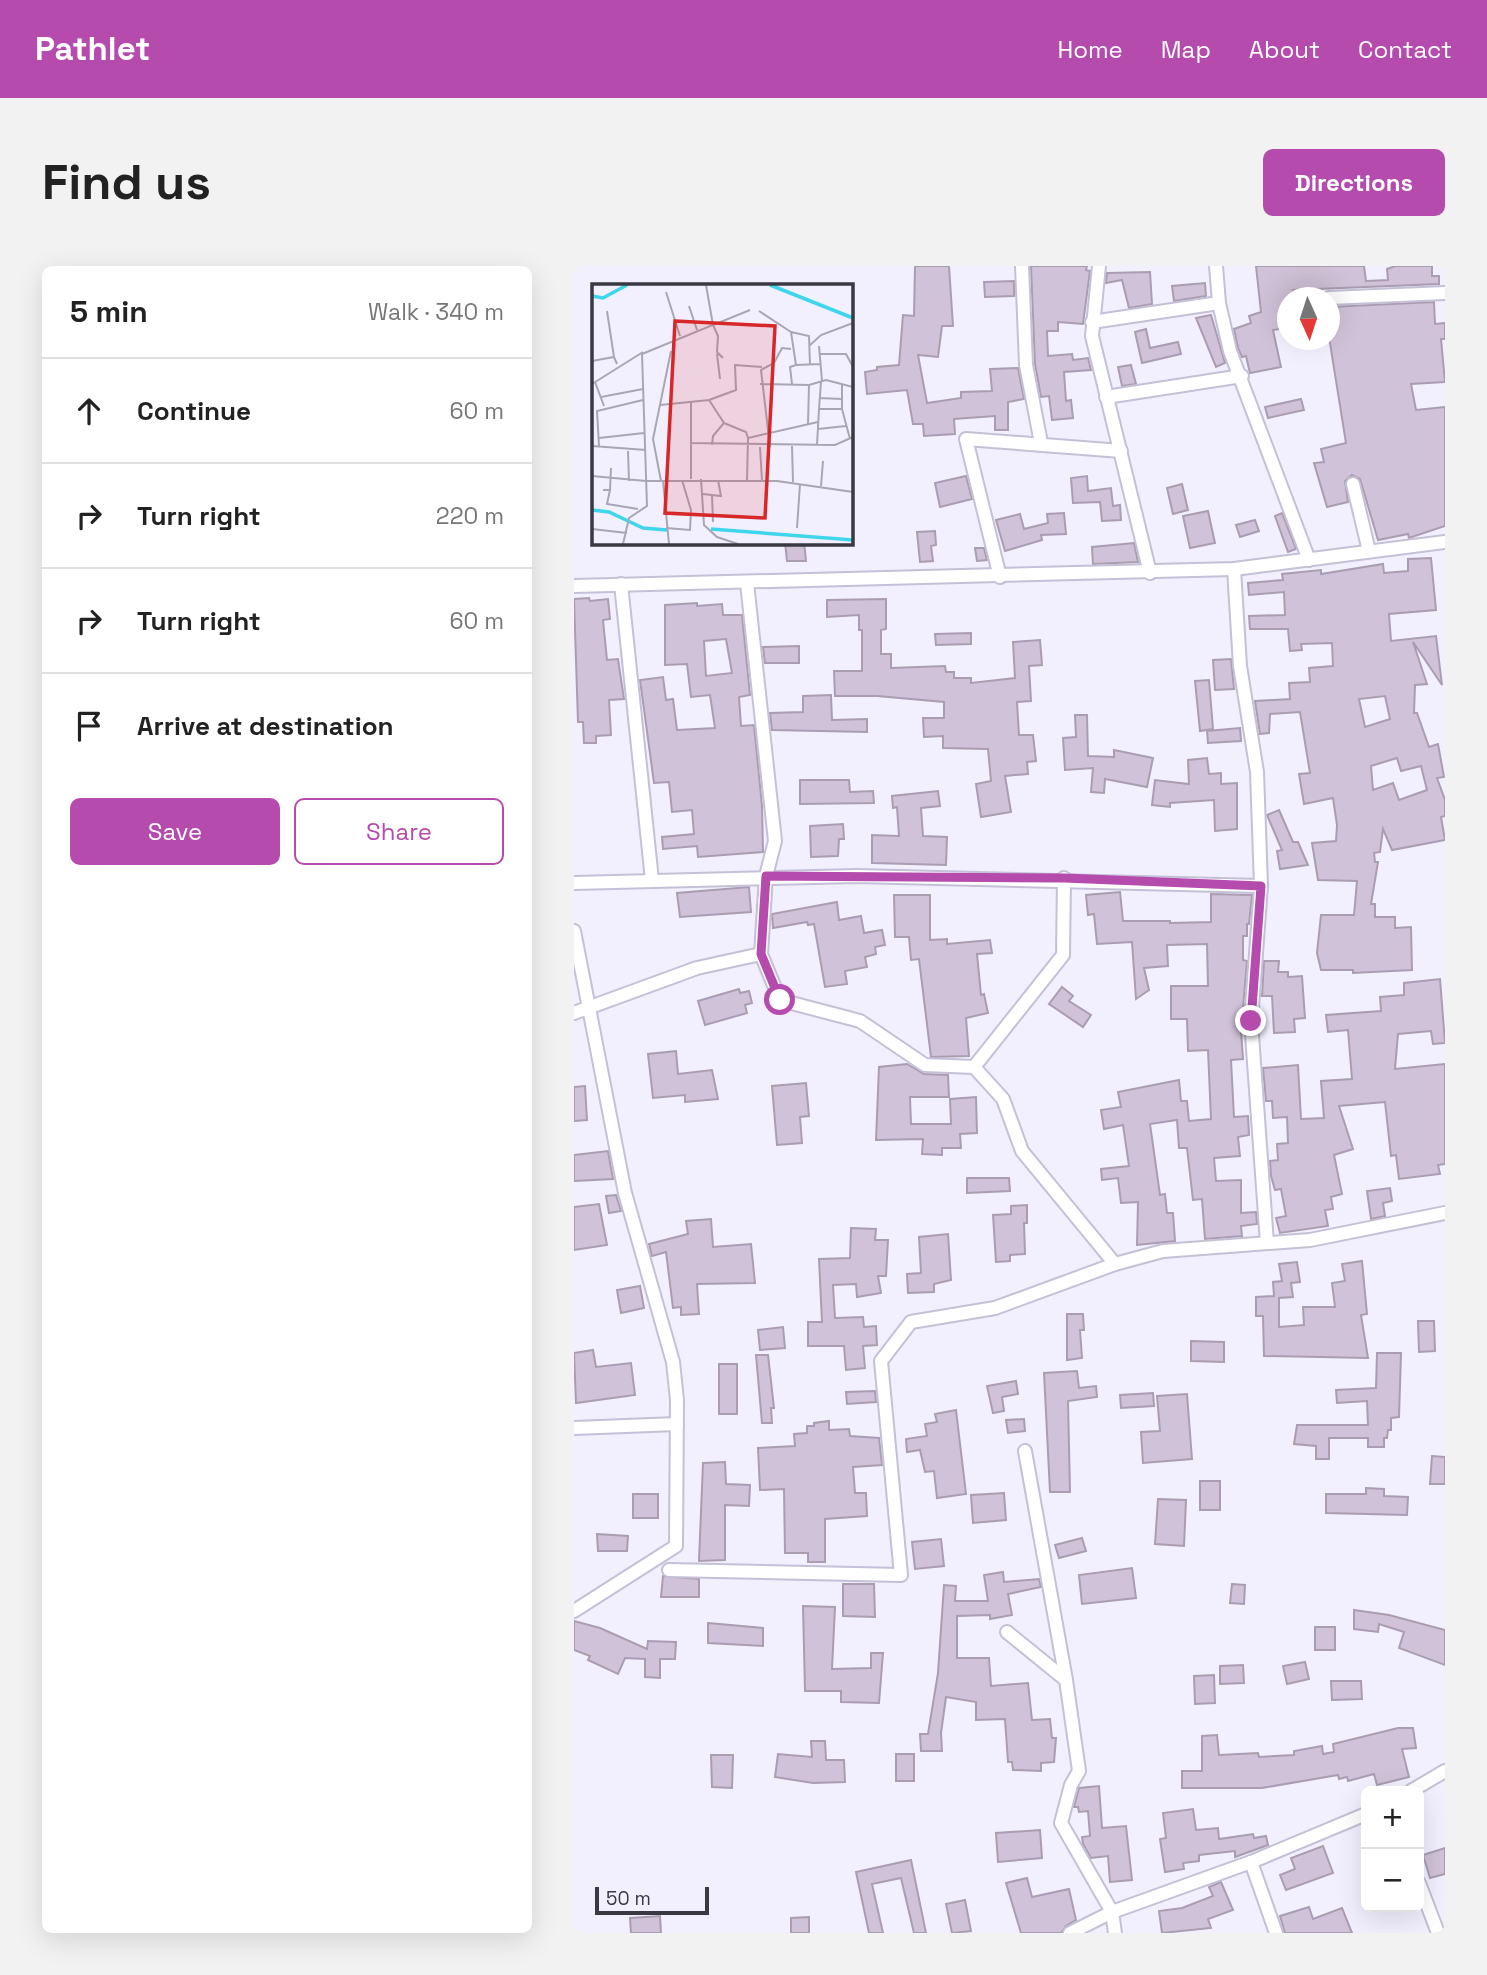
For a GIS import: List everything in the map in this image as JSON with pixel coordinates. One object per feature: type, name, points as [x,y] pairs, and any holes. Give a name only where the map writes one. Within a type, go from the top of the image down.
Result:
[{"type":"street","points":[[1022,266],[1026,365],[1041,443]]},
{"type":"street","points":[[1098,266],[1092,336],[1150,573]]},
{"type":"street","points":[[1203,266],[1216,271],[1219,303],[1230,351],[1242,376],[1309,560]]},
{"type":"street","points":[[1340,298],[1445,293]]},
{"type":"street","points":[[1092,322],[1219,303]]},
{"type":"street","points":[[1106,397],[1242,376]]},
{"type":"street","points":[[1000,577],[966,439],[1121,451]]},
{"type":"street","points":[[1353,484],[1369,551]]},
{"type":"street","points":[[574,586],[1234,569],[1445,542]]},
{"type":"street","points":[[1234,569],[1240,666],[1257,772],[1261,886],[1251,1021],[1267,1244]]},
{"type":"street","points":[[747,583],[775,841],[766,876],[761,954],[780,1000],[860,1021],[925,1065],[974,1067],[1003,1100],[1022,1152],[1115,1264]]},
{"type":"street","points":[[621,584],[652,880]]},
{"type":"street","points":[[574,883],[766,876],[1064,878],[1261,886]]},
{"type":"street","points":[[974,1067],[1063,955],[1064,878]]},
{"type":"street","points":[[574,931],[580,1011],[625,1193],[673,1362],[677,1424],[676,1546],[574,1611]]},
{"type":"street","points":[[580,1011],[697,968],[761,954]]},
{"type":"street","points":[[669,1570],[901,1576],[881,1361],[911,1322],[995,1307],[1115,1264],[1163,1251],[1310,1240],[1445,1213]]},
{"type":"street","points":[[574,1428],[677,1424]]},
{"type":"street","points":[[1025,1451],[1066,1680],[1079,1771],[1071,1785],[1061,1823],[1112,1912],[1115,1933]]},
{"type":"street","points":[[1007,1632],[1066,1680]]},
{"type":"street","points":[[1420,1786],[1445,1771]]},
{"type":"street","points":[[1070,1933],[1112,1912],[1251,1862],[1361,1816]]},
{"type":"street","points":[[1251,1862],[1276,1933]]},
{"type":"street","points":[[1424,1896],[1438,1933]]},
{"type":"building","points":[[915,266],[949,266],[953,326],[942,326],[938,357],[918,355],[927,403],[961,398],[961,392],[992,391],[990,369],[1018,368],[1024,399],[1008,402],[1008,430],[995,430],[995,416],[954,419],[955,434],[924,436],[923,424],[913,424],[907,390],[867,394],[865,372],[877,370],[877,367],[899,365],[903,315],[914,316]]},
{"type":"building","points":[[1031,266],[1087,266],[1086,270],[1090,271],[1083,324],[1058,322],[1058,331],[1047,331],[1048,356],[1072,354],[1073,360],[1088,358],[1091,370],[1064,372],[1066,401],[1071,400],[1073,418],[1052,420],[1049,396],[1041,397],[1035,364]]},
{"type":"building","points":[[1256,266],[1364,266],[1366,281],[1388,280],[1387,269],[1395,266],[1432,266],[1432,276],[1439,276],[1439,284],[1340,288],[1277,287],[1277,329],[1273,330],[1281,367],[1250,373],[1246,356],[1242,357],[1238,348],[1234,329],[1251,323],[1249,316],[1261,312]]},
{"type":"building","points":[[1150,272],[1152,304],[1129,308],[1122,280],[1106,283],[1107,273]]},
{"type":"building","points":[[1014,281],[1014,296],[985,297],[984,282]]},
{"type":"building","points":[[1205,283],[1206,296],[1174,301],[1172,286]]},
{"type":"building","points":[[1434,302],[1435,324],[1445,323],[1445,339],[1441,339],[1445,382],[1411,384],[1416,410],[1445,407],[1445,526],[1409,538],[1408,534],[1378,540],[1360,479],[1352,475],[1345,481],[1348,502],[1327,507],[1314,463],[1324,462],[1321,449],[1346,443],[1331,350],[1340,350],[1340,306]]},
{"type":"building","points":[[1211,315],[1225,363],[1216,367],[1196,318]]},
{"type":"building","points":[[1146,329],[1150,348],[1178,342],[1181,354],[1142,363],[1135,332]]},
{"type":"building","points":[[1131,365],[1136,384],[1122,386],[1118,367]]},
{"type":"building","points":[[1301,399],[1304,410],[1268,418],[1265,407]]},
{"type":"building","points":[[966,476],[972,499],[940,507],[935,483]]},
{"type":"building","points":[[1087,476],[1088,491],[1111,488],[1113,506],[1120,505],[1121,520],[1102,521],[1100,502],[1073,503],[1071,478]]},
{"type":"building","points":[[1182,484],[1188,510],[1173,514],[1167,488]]},
{"type":"building","points":[[1208,511],[1215,543],[1190,548],[1183,516]]},
{"type":"building","points":[[1064,513],[1066,534],[1041,535],[1042,540],[1005,551],[996,520],[1020,514],[1024,529],[1048,523],[1047,514]]},
{"type":"building","points":[[1282,513],[1296,549],[1288,552],[1275,516]]},
{"type":"building","points":[[1255,520],[1259,531],[1240,537],[1236,525]]},
{"type":"building","points":[[935,531],[936,545],[931,546],[933,561],[920,562],[917,532]]},
{"type":"building","points":[[1134,543],[1138,562],[1093,564],[1092,547]]},
{"type":"building","points":[[785,544],[804,544],[806,561],[787,561]]},
{"type":"building","points":[[975,548],[984,548],[987,560],[977,561]]},
{"type":"building","points":[[1431,558],[1436,610],[1389,614],[1391,641],[1436,636],[1442,685],[1413,642],[1427,684],[1415,685],[1414,713],[1417,713],[1429,747],[1438,744],[1444,777],[1437,778],[1445,800],[1445,816],[1441,817],[1445,840],[1392,850],[1383,829],[1380,852],[1374,853],[1375,862],[1378,862],[1371,904],[1375,904],[1375,917],[1395,917],[1395,928],[1411,927],[1412,970],[1353,973],[1353,970],[1321,970],[1317,953],[1321,915],[1354,915],[1357,881],[1318,880],[1312,843],[1336,841],[1337,825],[1333,798],[1304,804],[1299,774],[1310,773],[1300,712],[1270,714],[1269,733],[1260,734],[1255,701],[1290,699],[1289,683],[1310,682],[1309,668],[1333,666],[1332,643],[1301,644],[1302,650],[1290,651],[1288,629],[1250,629],[1249,616],[1285,615],[1284,592],[1249,595],[1248,583],[1283,580],[1282,574],[1321,570],[1321,574],[1383,564],[1384,573],[1408,571],[1408,559]],"holes":[[[1385,696],[1390,719],[1365,727],[1359,699]],[[1397,758],[1401,771],[1421,766],[1427,790],[1399,800],[1393,783],[1373,790],[1371,766]]]},
{"type":"building","points":[[589,598],[590,601],[608,599],[610,619],[603,620],[607,660],[618,659],[624,699],[609,700],[611,735],[596,736],[596,743],[584,743],[583,722],[578,722],[574,599]]},
{"type":"building","points":[[886,599],[886,629],[881,630],[881,654],[891,654],[891,668],[945,666],[946,672],[954,672],[954,678],[971,678],[971,683],[1015,678],[1013,642],[1040,640],[1042,665],[1029,666],[1031,701],[1017,702],[1019,735],[1033,735],[1036,761],[1027,762],[1028,774],[1005,776],[1011,812],[981,817],[976,784],[991,781],[988,749],[943,748],[943,736],[924,737],[923,718],[944,718],[944,702],[877,696],[835,696],[834,671],[862,671],[862,630],[859,630],[859,615],[827,617],[827,600]]},
{"type":"building","points":[[722,604],[723,615],[742,615],[750,695],[739,697],[741,726],[754,725],[762,806],[763,852],[698,857],[697,846],[663,849],[662,837],[694,834],[692,810],[672,812],[669,782],[654,783],[640,680],[663,677],[666,700],[673,699],[677,730],[715,728],[710,695],[691,697],[687,664],[665,665],[665,605]],"holes":[[[726,639],[732,673],[706,676],[704,641]]]},
{"type":"building","points":[[971,633],[971,644],[936,645],[935,634]]},
{"type":"building","points":[[799,646],[799,663],[765,663],[763,647]]},
{"type":"building","points":[[1231,659],[1234,689],[1215,690],[1213,660]]},
{"type":"building","points":[[1209,680],[1213,729],[1200,731],[1195,681]]},
{"type":"building","points":[[831,695],[832,720],[867,719],[867,732],[772,730],[770,713],[803,712],[803,696]]},
{"type":"building","points":[[1075,715],[1087,715],[1088,756],[1114,757],[1114,750],[1153,758],[1147,787],[1105,779],[1104,793],[1091,792],[1093,768],[1065,770],[1063,738],[1076,737]]},
{"type":"building","points":[[1240,728],[1241,741],[1208,743],[1207,731]]},
{"type":"building","points":[[1207,758],[1209,774],[1221,773],[1221,784],[1237,783],[1237,829],[1215,831],[1214,800],[1170,803],[1170,807],[1152,805],[1155,780],[1189,784],[1188,760]]},
{"type":"building","points":[[800,780],[849,780],[850,792],[873,791],[874,803],[800,804]]},
{"type":"building","points":[[938,791],[940,806],[921,808],[923,836],[947,837],[946,865],[872,863],[872,835],[899,836],[897,807],[893,808],[892,796]]},
{"type":"building","points":[[1279,810],[1293,842],[1298,842],[1308,865],[1280,869],[1277,851],[1282,850],[1267,815]]},
{"type":"building","points":[[843,824],[844,839],[839,839],[838,856],[811,857],[810,826]]},
{"type":"building","points":[[749,887],[751,912],[680,917],[677,893]]},
{"type":"building","points":[[1120,892],[1123,921],[1170,923],[1211,922],[1211,894],[1252,895],[1247,936],[1243,936],[1243,960],[1247,961],[1241,1031],[1243,1059],[1231,1060],[1234,1117],[1248,1116],[1249,1135],[1238,1137],[1240,1156],[1214,1158],[1216,1181],[1241,1180],[1241,1213],[1256,1212],[1257,1224],[1241,1226],[1242,1236],[1205,1239],[1202,1199],[1193,1200],[1187,1148],[1179,1148],[1177,1120],[1150,1124],[1160,1195],[1165,1194],[1167,1213],[1173,1213],[1175,1241],[1137,1245],[1138,1202],[1121,1203],[1118,1178],[1102,1180],[1101,1169],[1129,1166],[1123,1125],[1104,1129],[1101,1110],[1121,1107],[1118,1092],[1179,1080],[1181,1101],[1187,1101],[1189,1121],[1211,1119],[1208,1050],[1188,1051],[1187,1019],[1171,1019],[1171,986],[1208,986],[1207,944],[1167,945],[1168,966],[1144,968],[1149,990],[1136,999],[1132,942],[1097,944],[1094,914],[1088,915],[1086,895]]},
{"type":"building","points":[[894,895],[930,895],[930,940],[947,939],[947,944],[990,940],[992,953],[977,954],[981,995],[984,994],[988,1013],[966,1018],[969,1056],[931,1057],[919,959],[911,960],[909,937],[895,937]]},
{"type":"building","points":[[837,902],[839,920],[861,916],[864,933],[882,930],[885,945],[875,947],[876,954],[865,957],[867,967],[845,971],[847,984],[825,987],[814,924],[808,925],[807,922],[773,928],[772,914]]},
{"type":"building","points":[[1264,961],[1279,961],[1278,972],[1288,972],[1288,977],[1302,976],[1305,1018],[1294,1019],[1295,1032],[1274,1033],[1272,996],[1262,996]]},
{"type":"building","points":[[1440,979],[1445,1043],[1433,1044],[1431,1031],[1398,1034],[1395,1069],[1445,1064],[1445,1164],[1438,1165],[1440,1174],[1399,1179],[1396,1155],[1391,1156],[1385,1102],[1339,1106],[1353,1149],[1334,1155],[1342,1194],[1331,1197],[1333,1209],[1325,1210],[1328,1226],[1280,1233],[1276,1218],[1286,1216],[1281,1189],[1275,1190],[1270,1161],[1278,1160],[1277,1144],[1288,1143],[1287,1117],[1273,1118],[1272,1101],[1266,1101],[1263,1068],[1298,1065],[1301,1119],[1324,1118],[1321,1081],[1352,1079],[1348,1030],[1328,1032],[1326,1015],[1381,1011],[1380,997],[1404,995],[1404,983]]},
{"type":"building","points":[[1062,987],[1073,996],[1069,1001],[1091,1015],[1083,1027],[1049,1004]]},
{"type":"building","points":[[739,989],[740,993],[749,991],[752,1003],[745,1005],[747,1013],[705,1025],[698,1001]]},
{"type":"building","points":[[676,1051],[678,1074],[712,1070],[718,1099],[685,1102],[685,1095],[653,1098],[648,1054]]},
{"type":"building","points":[[907,1064],[924,1074],[948,1075],[949,1097],[910,1097],[911,1124],[951,1124],[950,1099],[976,1097],[977,1133],[960,1134],[961,1148],[942,1148],[942,1155],[922,1154],[923,1139],[876,1140],[879,1067]]},
{"type":"building","points":[[806,1083],[809,1116],[800,1117],[802,1143],[777,1145],[772,1086]]},
{"type":"building","points":[[585,1086],[587,1120],[574,1121],[574,1087]]},
{"type":"building","points":[[608,1151],[613,1179],[574,1181],[574,1155]]},
{"type":"building","points":[[967,1178],[1009,1178],[1010,1191],[967,1193]]},
{"type":"building","points":[[1390,1188],[1392,1201],[1383,1203],[1385,1216],[1371,1219],[1367,1191]]},
{"type":"building","points":[[616,1195],[621,1211],[609,1213],[606,1196]]},
{"type":"building","points":[[599,1204],[607,1245],[574,1250],[574,1207]]},
{"type":"building","points":[[1027,1205],[1027,1223],[1024,1223],[1025,1254],[1010,1255],[1010,1261],[996,1262],[993,1215],[1011,1214],[1011,1206]]},
{"type":"building","points":[[711,1219],[713,1247],[751,1244],[755,1283],[697,1284],[699,1314],[681,1315],[681,1307],[673,1308],[666,1252],[652,1256],[649,1244],[688,1234],[686,1221]]},
{"type":"building","points":[[851,1228],[876,1229],[875,1240],[888,1240],[886,1276],[878,1276],[881,1293],[857,1297],[856,1284],[833,1285],[835,1318],[863,1317],[864,1327],[876,1326],[877,1345],[863,1346],[865,1368],[846,1370],[844,1346],[808,1346],[808,1322],[822,1322],[819,1259],[850,1258]]},
{"type":"building","points":[[948,1234],[951,1280],[934,1284],[934,1292],[908,1293],[907,1274],[921,1273],[919,1237]]},
{"type":"building","points":[[1362,1261],[1367,1314],[1361,1315],[1368,1358],[1264,1356],[1263,1316],[1256,1316],[1256,1297],[1274,1296],[1273,1282],[1282,1281],[1279,1264],[1297,1262],[1300,1282],[1291,1283],[1293,1297],[1279,1298],[1279,1327],[1304,1325],[1303,1307],[1335,1307],[1332,1283],[1345,1281],[1342,1264]]},
{"type":"building","points":[[640,1286],[644,1308],[621,1313],[617,1290]]},
{"type":"building","points":[[1067,1314],[1083,1314],[1084,1330],[1080,1330],[1082,1358],[1067,1360]]},
{"type":"building","points":[[1418,1321],[1434,1321],[1435,1351],[1419,1352]]},
{"type":"building","points":[[783,1327],[785,1348],[760,1350],[758,1330]]},
{"type":"building","points":[[1191,1341],[1224,1342],[1224,1362],[1191,1361]]},
{"type":"building","points":[[593,1350],[596,1367],[631,1363],[635,1395],[576,1403],[574,1353]]},
{"type":"building","points":[[1377,1353],[1401,1353],[1399,1417],[1391,1418],[1391,1430],[1388,1430],[1387,1438],[1384,1438],[1384,1447],[1368,1447],[1368,1438],[1329,1438],[1329,1459],[1316,1459],[1316,1446],[1294,1444],[1297,1425],[1368,1425],[1367,1401],[1337,1403],[1336,1390],[1376,1388]]},
{"type":"building","points":[[756,1355],[768,1355],[774,1408],[771,1408],[772,1423],[762,1423]]},
{"type":"building","points":[[719,1364],[737,1364],[737,1414],[719,1414]]},
{"type":"building","points":[[1077,1371],[1079,1388],[1096,1386],[1097,1397],[1068,1401],[1070,1492],[1050,1492],[1044,1373]]},
{"type":"building","points":[[1016,1381],[1018,1394],[1002,1397],[1004,1411],[993,1413],[987,1386]]},
{"type":"building","points":[[875,1391],[876,1402],[847,1404],[846,1392]]},
{"type":"building","points":[[1153,1393],[1154,1406],[1121,1408],[1120,1395]]},
{"type":"building","points":[[1187,1394],[1192,1459],[1143,1463],[1141,1432],[1160,1431],[1157,1396]]},
{"type":"building","points":[[956,1410],[966,1494],[937,1498],[934,1471],[925,1472],[920,1450],[907,1452],[906,1439],[927,1436],[925,1424],[937,1422],[935,1414]]},
{"type":"building","points":[[1024,1419],[1025,1431],[1008,1433],[1006,1420]]},
{"type":"building","points":[[829,1421],[829,1430],[849,1429],[850,1436],[879,1438],[882,1465],[853,1467],[855,1493],[866,1493],[867,1516],[825,1519],[825,1562],[808,1562],[808,1553],[785,1553],[784,1489],[760,1490],[758,1448],[795,1446],[794,1434],[807,1433],[807,1426]]},
{"type":"building","points":[[1432,1456],[1445,1457],[1445,1484],[1430,1484]]},
{"type":"building","points":[[725,1462],[726,1484],[750,1485],[749,1506],[725,1505],[725,1560],[699,1561],[703,1463]]},
{"type":"building","points":[[1200,1481],[1220,1481],[1220,1510],[1200,1510]]},
{"type":"building","points":[[1366,1488],[1384,1489],[1384,1496],[1408,1497],[1407,1515],[1326,1513],[1326,1494],[1366,1494]]},
{"type":"building","points":[[1004,1493],[1006,1520],[973,1523],[971,1495]]},
{"type":"building","points":[[633,1494],[658,1494],[658,1518],[633,1518]]},
{"type":"building","points":[[1158,1499],[1186,1500],[1184,1546],[1155,1544]]},
{"type":"building","points":[[597,1534],[628,1536],[627,1551],[598,1551]]},
{"type":"building","points":[[1082,1538],[1086,1551],[1059,1558],[1055,1545]]},
{"type":"building","points":[[941,1539],[944,1566],[915,1569],[912,1542]]},
{"type":"building","points":[[1132,1568],[1136,1598],[1082,1604],[1079,1575]]},
{"type":"building","points":[[1003,1572],[1004,1582],[1039,1579],[1041,1587],[1008,1594],[1012,1615],[990,1619],[990,1615],[957,1616],[957,1658],[989,1658],[991,1686],[1028,1683],[1032,1720],[1050,1719],[1052,1738],[1056,1738],[1054,1762],[1041,1763],[1041,1771],[1013,1770],[1012,1762],[1008,1762],[1005,1719],[976,1720],[976,1702],[946,1697],[941,1733],[942,1751],[921,1751],[920,1734],[928,1734],[938,1673],[944,1585],[956,1586],[955,1601],[988,1601],[984,1575]]},
{"type":"building","points":[[663,1576],[699,1579],[699,1597],[661,1597]]},
{"type":"building","points":[[843,1584],[874,1584],[875,1617],[843,1616]]},
{"type":"building","points":[[1232,1584],[1245,1585],[1244,1604],[1230,1603]]},
{"type":"building","points":[[803,1606],[835,1607],[832,1669],[871,1668],[871,1653],[883,1653],[879,1703],[841,1702],[841,1691],[805,1691]]},
{"type":"building","points":[[1354,1610],[1389,1615],[1445,1630],[1445,1665],[1399,1648],[1404,1632],[1379,1624],[1378,1632],[1354,1629]]},
{"type":"building","points":[[574,1621],[600,1628],[647,1649],[648,1641],[676,1642],[675,1659],[660,1659],[660,1678],[645,1677],[645,1659],[625,1658],[618,1674],[588,1660],[590,1656],[574,1650]]},
{"type":"building","points":[[708,1623],[763,1628],[763,1646],[708,1643]]},
{"type":"building","points":[[1315,1627],[1335,1627],[1335,1650],[1315,1650]]},
{"type":"building","points":[[1305,1662],[1309,1679],[1287,1684],[1283,1666]]},
{"type":"building","points":[[1243,1665],[1244,1683],[1220,1684],[1220,1666]]},
{"type":"building","points":[[1214,1675],[1215,1703],[1195,1704],[1194,1676]]},
{"type":"building","points":[[1331,1681],[1361,1681],[1362,1699],[1332,1700]]},
{"type":"building","points":[[1398,1728],[1413,1728],[1416,1748],[1402,1749],[1409,1777],[1377,1785],[1374,1774],[1348,1781],[1347,1777],[1339,1779],[1338,1775],[1262,1788],[1182,1788],[1182,1771],[1202,1771],[1202,1736],[1217,1735],[1219,1755],[1258,1753],[1259,1757],[1294,1755],[1294,1751],[1322,1746],[1323,1754],[1334,1752],[1333,1744]]},
{"type":"building","points":[[811,1741],[825,1741],[826,1760],[844,1760],[845,1782],[813,1783],[775,1777],[778,1754],[812,1757]]},
{"type":"building","points":[[896,1754],[914,1754],[914,1781],[896,1781]]},
{"type":"building","points":[[711,1755],[733,1755],[732,1788],[712,1787]]},
{"type":"building","points":[[1099,1786],[1102,1828],[1126,1826],[1132,1880],[1110,1882],[1108,1856],[1091,1858],[1083,1844],[1082,1837],[1090,1836],[1088,1811],[1079,1812],[1078,1807],[1074,1807],[1079,1788]]},
{"type":"building","points":[[1193,1809],[1196,1830],[1218,1828],[1219,1839],[1253,1834],[1254,1838],[1266,1836],[1268,1845],[1235,1857],[1235,1851],[1199,1855],[1199,1861],[1183,1863],[1184,1869],[1165,1872],[1160,1839],[1166,1838],[1163,1813]]},
{"type":"building","points":[[1040,1830],[1042,1858],[998,1862],[996,1833]]},
{"type":"building","points":[[1323,1846],[1333,1873],[1286,1890],[1280,1875],[1295,1869],[1291,1858]]},
{"type":"building","points":[[1445,1848],[1445,1874],[1430,1878],[1424,1855]]},
{"type":"building","points":[[911,1860],[926,1933],[914,1933],[901,1878],[872,1884],[883,1933],[869,1933],[856,1872]]},
{"type":"building","points":[[1027,1878],[1032,1897],[1069,1889],[1076,1920],[1061,1933],[1021,1933],[1006,1883]]},
{"type":"building","points":[[1221,1882],[1233,1910],[1208,1919],[1211,1928],[1162,1933],[1159,1911],[1182,1908],[1213,1896],[1209,1887]]},
{"type":"building","points":[[965,1900],[971,1931],[952,1933],[946,1904]]},
{"type":"building","points":[[1309,1907],[1313,1919],[1342,1908],[1352,1933],[1285,1933],[1280,1916]]},
{"type":"building","points":[[660,1916],[661,1933],[631,1933],[630,1918]]},
{"type":"building","points":[[809,1917],[809,1933],[791,1933],[791,1918]]},
{"type":"route","points":[[780,1000],[761,954],[766,876],[1064,878],[1261,886],[1251,1021]]}]
